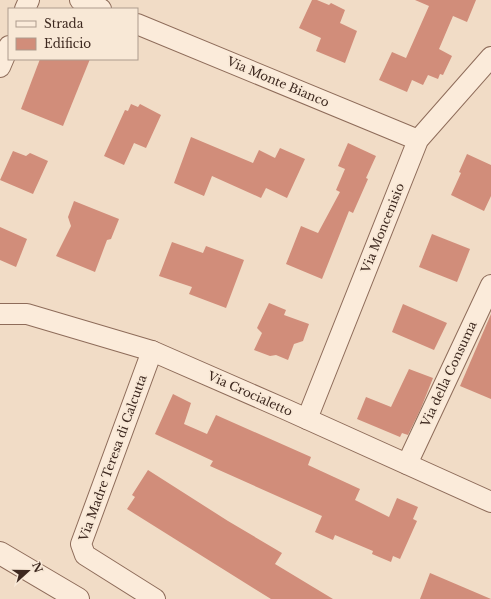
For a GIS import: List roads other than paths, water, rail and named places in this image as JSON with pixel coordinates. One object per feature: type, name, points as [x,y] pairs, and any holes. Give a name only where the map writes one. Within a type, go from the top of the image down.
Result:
[{"type":"street","points":[[80,0],[100,8]]},
{"type":"street","name":"Via Monte Bianco","points":[[138,24],[418,140]]},
{"type":"street","points":[[0,67],[8,48]]},
{"type":"street","name":"Via Moncenisio","points":[[307,419],[418,140],[491,57]]},
{"type":"street","name":"Via della Consuma","points":[[407,464],[491,285]]},
{"type":"street","name":"Via Crocialetto","points":[[0,314],[27,314],[152,351],[491,502]]},
{"type":"street","name":"Via Madre Teresa di Calcutta","points":[[152,351],[81,544],[85,555],[155,599]]},
{"type":"street","points":[[0,553],[78,599]]}]
